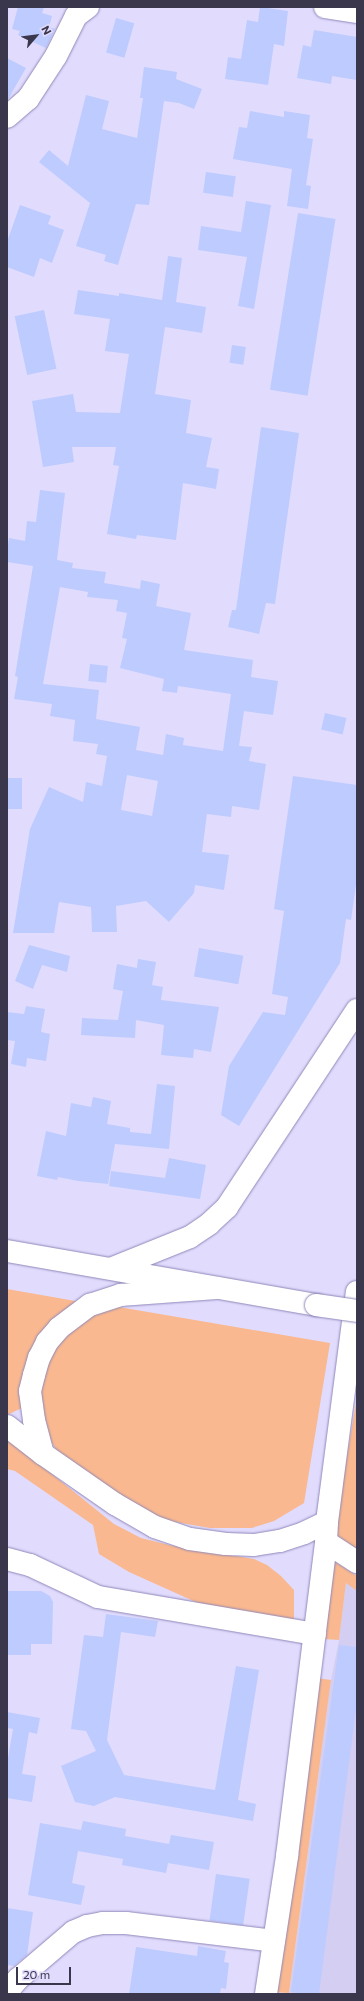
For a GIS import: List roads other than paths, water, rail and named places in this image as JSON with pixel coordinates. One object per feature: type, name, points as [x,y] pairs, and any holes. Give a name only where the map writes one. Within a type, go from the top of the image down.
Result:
[{"type":"main road","points":[[7,117],[28,99],[56,56],[76,16],[88,7]]},
{"type":"main road","points":[[324,7],[357,12]]},
{"type":"main road","points":[[113,1268],[190,1237],[209,1224],[227,1207],[357,1010]]},
{"type":"main road","points":[[7,1251],[113,1268],[316,1306],[357,1311]]},
{"type":"main road","points":[[43,1454],[34,1420],[30,1391],[39,1358],[48,1342],[59,1328],[90,1305],[121,1295],[216,1288]]},
{"type":"main road","points":[[266,1994],[315,1634],[326,1532],[357,1292]]},
{"type":"main road","points":[[7,1426],[43,1454],[115,1504],[155,1526],[190,1539],[226,1544],[254,1545],[280,1542],[304,1533],[326,1532],[357,1562]]},
{"type":"main road","points":[[7,1559],[30,1564],[98,1597],[315,1634]]},
{"type":"main road","points":[[7,1992],[18,1979],[73,1932],[87,1926],[103,1923],[126,1923],[274,1941]]}]
